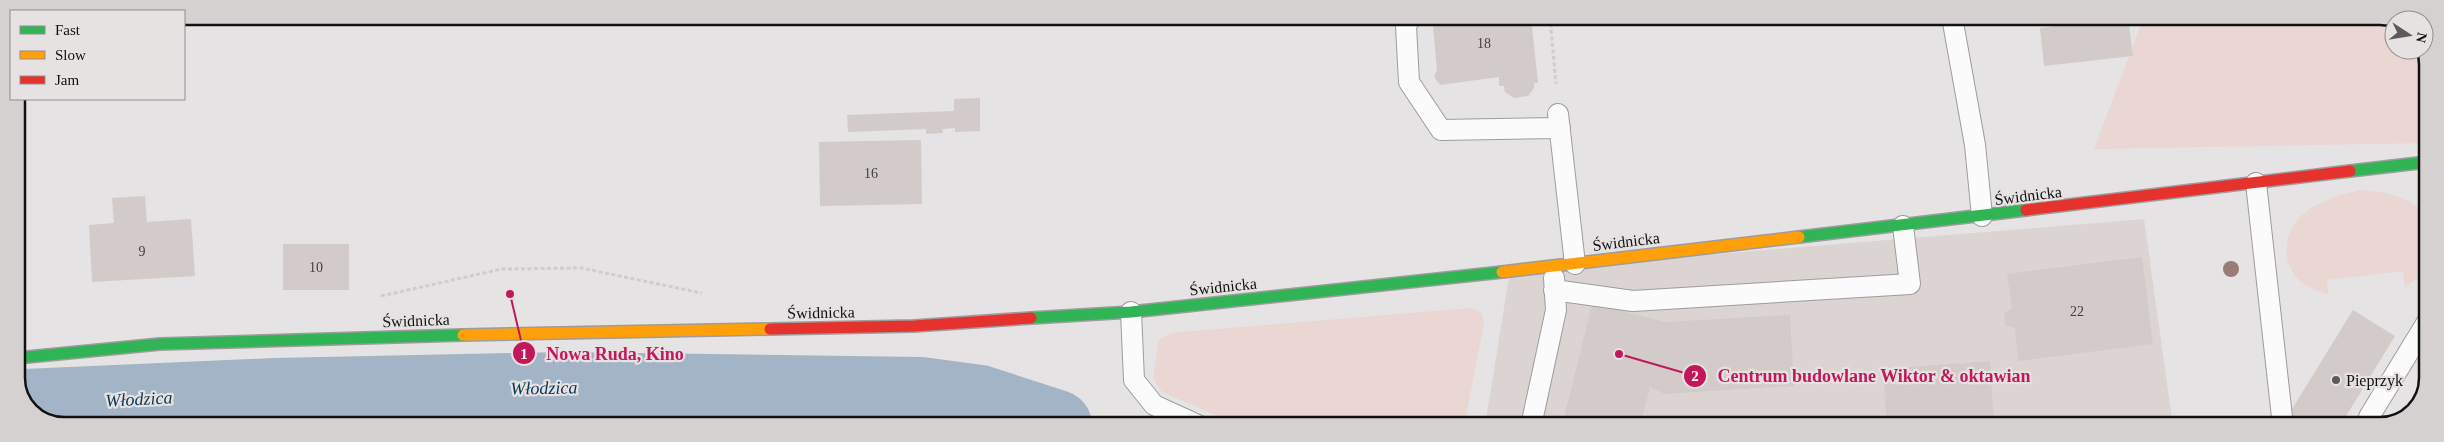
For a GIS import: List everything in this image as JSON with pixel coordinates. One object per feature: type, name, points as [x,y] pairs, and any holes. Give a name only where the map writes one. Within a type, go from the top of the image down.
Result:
[{"type":"street","name":"Świdnicka","points":[[25,357],[160,344],[514,333],[914,326],[1131,312],[1575,264],[2419,163]]},
{"type":"lane","points":[[1406,25],[1409,82],[1440,130],[1559,121],[1575,264]]},
{"type":"lane","points":[[1953,25],[1975,145],[1982,216]]},
{"type":"lane","points":[[2256,183],[2282,417]]},
{"type":"lane","points":[[1554,290],[1633,301],[1910,284],[1903,226]]},
{"type":"lane","points":[[1533,417],[1556,310],[1553,266]]},
{"type":"lane","points":[[1131,312],[1134,380],[1154,405],[1180,417]]},
{"type":"lane","points":[[2369,417],[2419,335]]},
{"type":"path","points":[[1551,25],[1559,121]]},
{"type":"path","points":[[380,296],[502,269],[581,268],[706,294]]},
{"type":"shaded area","points":[[2141,25],[2384,25],[2384,60],[2419,60],[2419,143],[2094,149]]},
{"type":"shaded area","points":[[2361,190],[2379,192],[2397,196],[2419,208],[2419,278],[2405,286],[2403,271],[2327,280],[2328,294],[2308,286],[2298,279],[2289,264],[2287,256],[2288,239],[2291,230],[2301,216],[2314,206],[2337,196]]},
{"type":"shaded area","points":[[2144,219],[2172,417],[1486,417],[1510,271]]},
{"type":"shaded area","points":[[1471,308],[1481,312],[1484,323],[1466,417],[1220,417],[1162,392],[1153,378],[1159,340],[1171,333]]},
{"type":"building","points":[[1433,25],[1532,25],[1538,83],[1534,83],[1534,88],[1528,96],[1514,98],[1505,92],[1504,86],[1499,86],[1499,77],[1440,85],[1434,77],[1437,70]]},
{"type":"building","points":[[2064,25],[2129,25],[2133,56],[2044,66],[2040,28]]},
{"type":"building","points":[[980,98],[980,131],[955,132],[955,128],[942,129],[943,133],[926,134],[926,129],[848,132],[847,115],[954,111],[954,99]]},
{"type":"building","points":[[921,140],[922,204],[820,206],[819,142]]},
{"type":"building","points":[[145,196],[147,222],[191,219],[195,276],[92,282],[89,225],[114,223],[112,198]]},
{"type":"building","points":[[283,244],[349,244],[349,290],[283,290]]},
{"type":"building","points":[[2142,257],[2153,344],[2018,361],[2015,328],[2005,325],[2004,313],[2012,308],[2007,274]]},
{"type":"building","points":[[1592,304],[1666,322],[1790,315],[1794,386],[1664,394],[1650,387],[1642,417],[1564,417]]},
{"type":"building","points":[[2353,310],[2395,336],[2346,417],[2287,417]]},
{"type":"building","points":[[1990,361],[1993,417],[1886,417],[1883,369]]},
{"type":"waterway","name":"Włodzica","points":[[34,404],[276,393],[564,387],[920,392],[980,400],[1032,417]]},
{"type":"traffic: fast","points":[[2350,171],[2419,163]]},
{"type":"traffic: fast","points":[[1799,237],[2026,210]]},
{"type":"traffic: fast","points":[[1031,318],[1131,312],[1502,272]]},
{"type":"traffic: fast","points":[[25,357],[160,344],[463,335]]},
{"type":"traffic: slow","points":[[1502,272],[1799,237]]},
{"type":"traffic: slow","points":[[463,335],[770,329]]},
{"type":"traffic: jam","points":[[2026,210],[2350,171]]},
{"type":"traffic: jam","points":[[770,329],[914,326],[1031,318]]},
{"type":"place","name":"Nowa Ruda, Kino","points":[[510,294]]},
{"type":"place","name":"Centrum budowlane Wiktor & oktawian","points":[[1619,354]]},
{"type":"place","name":"Pieprzyk","points":[[2336,380]]}]
